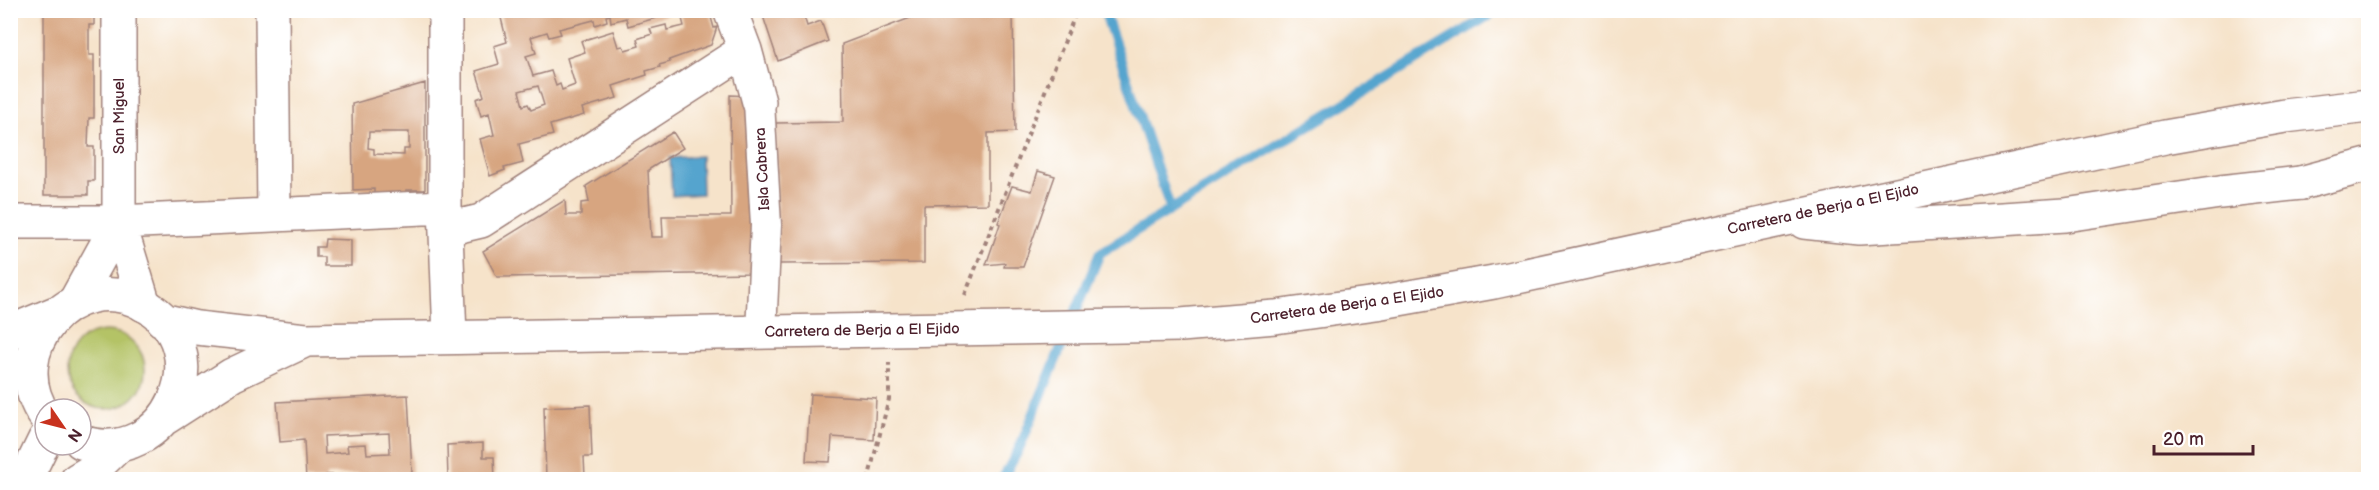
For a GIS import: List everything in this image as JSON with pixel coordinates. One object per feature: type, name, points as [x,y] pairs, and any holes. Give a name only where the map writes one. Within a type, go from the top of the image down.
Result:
[{"type":"main road","name":"San Miguel","points":[[119,10],[119,222],[153,312],[174,337],[181,357],[181,379],[176,399],[165,418]]},
{"type":"main road","points":[[272,10],[274,214]]},
{"type":"main road","points":[[445,10],[446,218],[450,337]]},
{"type":"main road","name":"Isla Cabrera","points":[[730,10],[745,50],[759,102]]},
{"type":"main road","points":[[10,222],[119,222],[274,214],[446,218],[481,221],[745,50]]},
{"type":"main road","name":"Carretera de Berja a El Ejido","points":[[66,307],[99,295],[122,296],[153,312],[197,328],[306,340],[1181,325],[1275,317],[1376,303],[1494,282],[2165,136],[2285,116],[2368,106]]},
{"type":"main road","points":[[1776,219],[1859,228],[2065,215],[2220,192],[2301,183],[2368,165]]},
{"type":"main road","name":"San Miguel","points":[[31,403],[32,355],[40,332],[66,307],[119,222]]},
{"type":"main road","points":[[16,327],[66,307]]},
{"type":"main road","name":"Carretera de Berja a El Ejido","points":[[119,446],[152,431],[165,418],[232,375],[306,340]]},
{"type":"main road","points":[[93,446],[119,446]]},
{"type":"main road","points":[[77,480],[92,471],[119,446]]},
{"type":"main road","points":[[26,480],[37,457]]},
{"type":"street","name":"Isla Cabrera","points":[[759,102],[766,225],[761,332]]},
{"type":"path","points":[[952,328],[1077,10]]},
{"type":"path","points":[[868,480],[889,399],[888,329]]},
{"type":"green space","points":[[98,332],[121,334],[138,349],[144,362],[142,385],[127,402],[114,408],[93,407],[93,397],[79,397],[68,378],[70,355],[85,338]]},
{"type":"water","points":[[701,156],[702,194],[672,196],[670,158]]},
{"type":"building","points":[[10,10],[13,10],[13,195],[10,196]]},
{"type":"building","points":[[44,10],[94,10],[94,25],[89,25],[89,55],[94,55],[94,118],[89,118],[88,147],[94,147],[94,181],[88,181],[88,195],[44,195]]},
{"type":"building","points":[[499,10],[709,10],[714,28],[717,27],[711,45],[669,60],[670,62],[659,65],[660,67],[646,71],[647,75],[613,86],[617,98],[582,108],[584,115],[550,125],[553,135],[519,144],[523,163],[504,168],[505,170],[490,176],[480,139],[494,135],[489,113],[481,116],[476,99],[484,96],[476,71],[499,64],[494,46],[507,42]],"holes":[[[680,11],[684,26],[667,30],[666,25],[650,29],[652,34],[637,39],[639,46],[625,50],[623,46],[618,47],[613,31],[581,41],[585,52],[567,58],[575,85],[562,90],[560,84],[556,86],[551,71],[533,76],[526,56],[536,53],[531,37],[547,32],[549,37],[561,34],[559,29],[594,20],[595,25],[607,21],[606,16],[610,15],[611,22],[626,18],[628,26]],[[538,86],[544,105],[531,110],[528,104],[523,106],[519,91]]]},
{"type":"building","points":[[761,10],[802,10],[807,26],[821,21],[828,41],[778,61]]},
{"type":"building","points":[[1013,12],[1015,132],[988,133],[988,204],[924,205],[924,263],[778,264],[776,123],[843,122],[842,44],[918,15]]},
{"type":"building","points":[[425,83],[425,190],[406,190],[406,194],[374,194],[374,189],[353,190],[352,104]],"holes":[[[369,132],[409,132],[409,149],[404,149],[404,155],[374,154],[374,149],[368,148]]]},
{"type":"building","points":[[730,95],[749,96],[753,273],[497,277],[483,251],[565,200],[566,215],[581,215],[581,203],[589,202],[586,186],[673,132],[683,148],[648,170],[651,237],[663,237],[662,216],[731,216]]},
{"type":"building","points":[[1038,171],[1055,176],[1023,267],[1004,267],[1005,263],[986,265],[1012,186],[1032,191]]},
{"type":"building","points":[[325,239],[351,240],[351,266],[324,266],[324,257],[316,257],[316,247],[324,247]]},
{"type":"building","points":[[810,394],[876,398],[874,440],[832,437],[830,462],[806,461]]},
{"type":"building","points":[[408,395],[412,473],[326,475],[326,480],[306,480],[304,440],[280,442],[277,402]],"holes":[[[389,433],[390,453],[367,454],[366,444],[347,445],[348,452],[325,454],[324,436]]]},
{"type":"building","points":[[590,405],[592,457],[584,457],[585,477],[579,477],[579,480],[546,480],[544,407]]},
{"type":"building","points":[[483,443],[483,457],[494,457],[495,480],[448,480],[447,445]]},
{"type":"waterway","points":[[1104,10],[1171,210]]},
{"type":"waterway","points":[[1002,480],[1019,449],[1100,253],[1498,10]]}]
